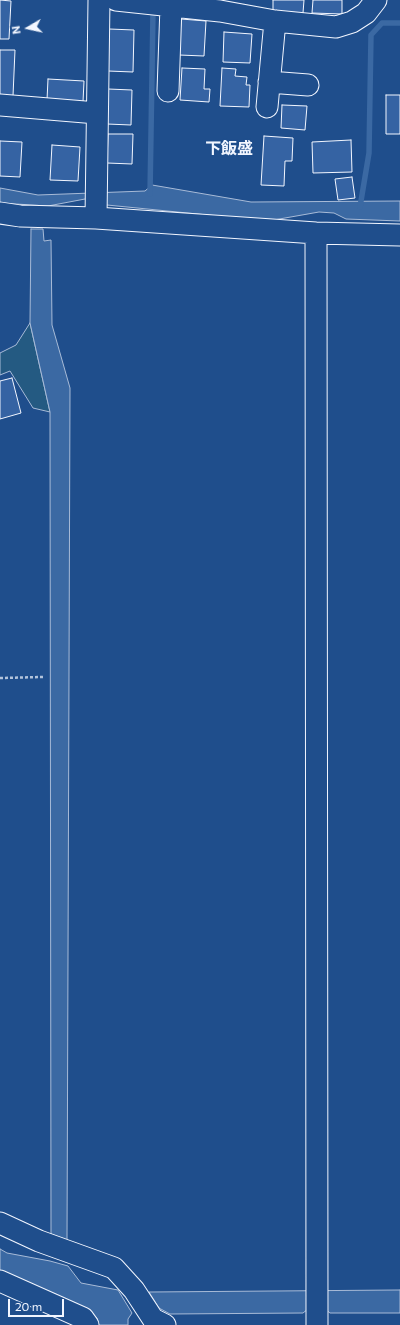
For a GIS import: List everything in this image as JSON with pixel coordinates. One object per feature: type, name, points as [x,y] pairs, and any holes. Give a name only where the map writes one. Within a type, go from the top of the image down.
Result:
[{"type":"street","points":[[96,203],[99,0]]},
{"type":"street","points":[[116,0],[220,11],[275,21],[336,27],[352,22],[366,13],[376,0]]},
{"type":"street","points":[[168,91],[171,6]]},
{"type":"street","points":[[267,107],[275,21]]},
{"type":"street","points":[[269,82],[308,85]]},
{"type":"street","points":[[0,105],[98,113]]},
{"type":"street","points":[[0,213],[20,216],[96,203],[316,233],[400,235]]},
{"type":"street","points":[[316,233],[317,1321]]},
{"type":"street","points":[[0,1223],[40,1241],[114,1268],[134,1290],[153,1319],[165,1325]]},
{"type":"street","points":[[0,1282],[83,1318],[88,1325]]},
{"type":"path","points":[[0,678],[43,677]]},
{"type":"shaded area","points":[[152,185],[251,202],[400,201],[400,221],[346,219],[334,213],[319,212],[268,221],[107,205],[103,200],[85,199],[48,206],[0,203],[0,188],[38,195],[145,191]]},
{"type":"shaded area","points":[[31,229],[43,229],[44,241],[51,240],[52,325],[70,388],[67,1240],[51,1234],[50,412],[30,323]]},
{"type":"shaded area","points":[[30,323],[50,412],[33,408],[10,371],[0,375],[0,353],[16,345]]},
{"type":"shaded area","points":[[0,1249],[7,1253],[68,1266],[81,1283],[118,1290],[132,1313],[128,1319],[128,1325],[98,1325],[97,1318],[70,1301],[0,1271]]},
{"type":"shaded area","points":[[400,1290],[400,1313],[330,1313],[325,1309],[308,1309],[303,1313],[170,1314],[159,1308],[149,1292]]},
{"type":"building","points":[[0,0],[11,1],[9,39],[0,39]]},
{"type":"building","points":[[273,0],[304,0],[303,13],[273,11]]},
{"type":"building","points":[[313,0],[342,0],[342,14],[312,13]]},
{"type":"building","points":[[181,19],[206,21],[204,56],[179,55]]},
{"type":"building","points":[[109,29],[134,30],[133,72],[108,71]]},
{"type":"building","points":[[224,32],[252,34],[250,63],[223,62]]},
{"type":"building","points":[[0,50],[15,50],[13,96],[0,95]]},
{"type":"building","points":[[182,68],[205,69],[204,89],[210,89],[209,102],[180,100]]},
{"type":"building","points":[[222,68],[236,69],[235,76],[247,77],[246,85],[250,85],[249,107],[220,106]]},
{"type":"building","points":[[48,79],[84,81],[83,102],[47,100]]},
{"type":"building","points":[[108,89],[132,90],[131,125],[107,124]]},
{"type":"building","points":[[386,95],[400,95],[400,134],[386,134]]},
{"type":"building","points":[[282,105],[307,106],[305,130],[281,128]]},
{"type":"building","points":[[108,134],[133,134],[132,164],[107,163]]},
{"type":"building","points":[[264,136],[293,138],[292,161],[285,161],[284,186],[261,185]]},
{"type":"building","points":[[351,140],[352,172],[313,173],[312,142]]},
{"type":"building","points":[[0,141],[22,142],[20,177],[0,176]]},
{"type":"building","points":[[52,145],[80,147],[78,181],[50,180]]},
{"type":"building","points":[[352,177],[355,198],[338,200],[335,179]]},
{"type":"building","points":[[12,378],[21,413],[0,419],[0,381]]},
{"type":"waterway","points":[[150,194],[153,12]]},
{"type":"waterway","points":[[360,207],[369,153],[371,35],[382,23],[400,23]]},
{"type":"district","name":"下飯盛","points":[[229,149]]}]
